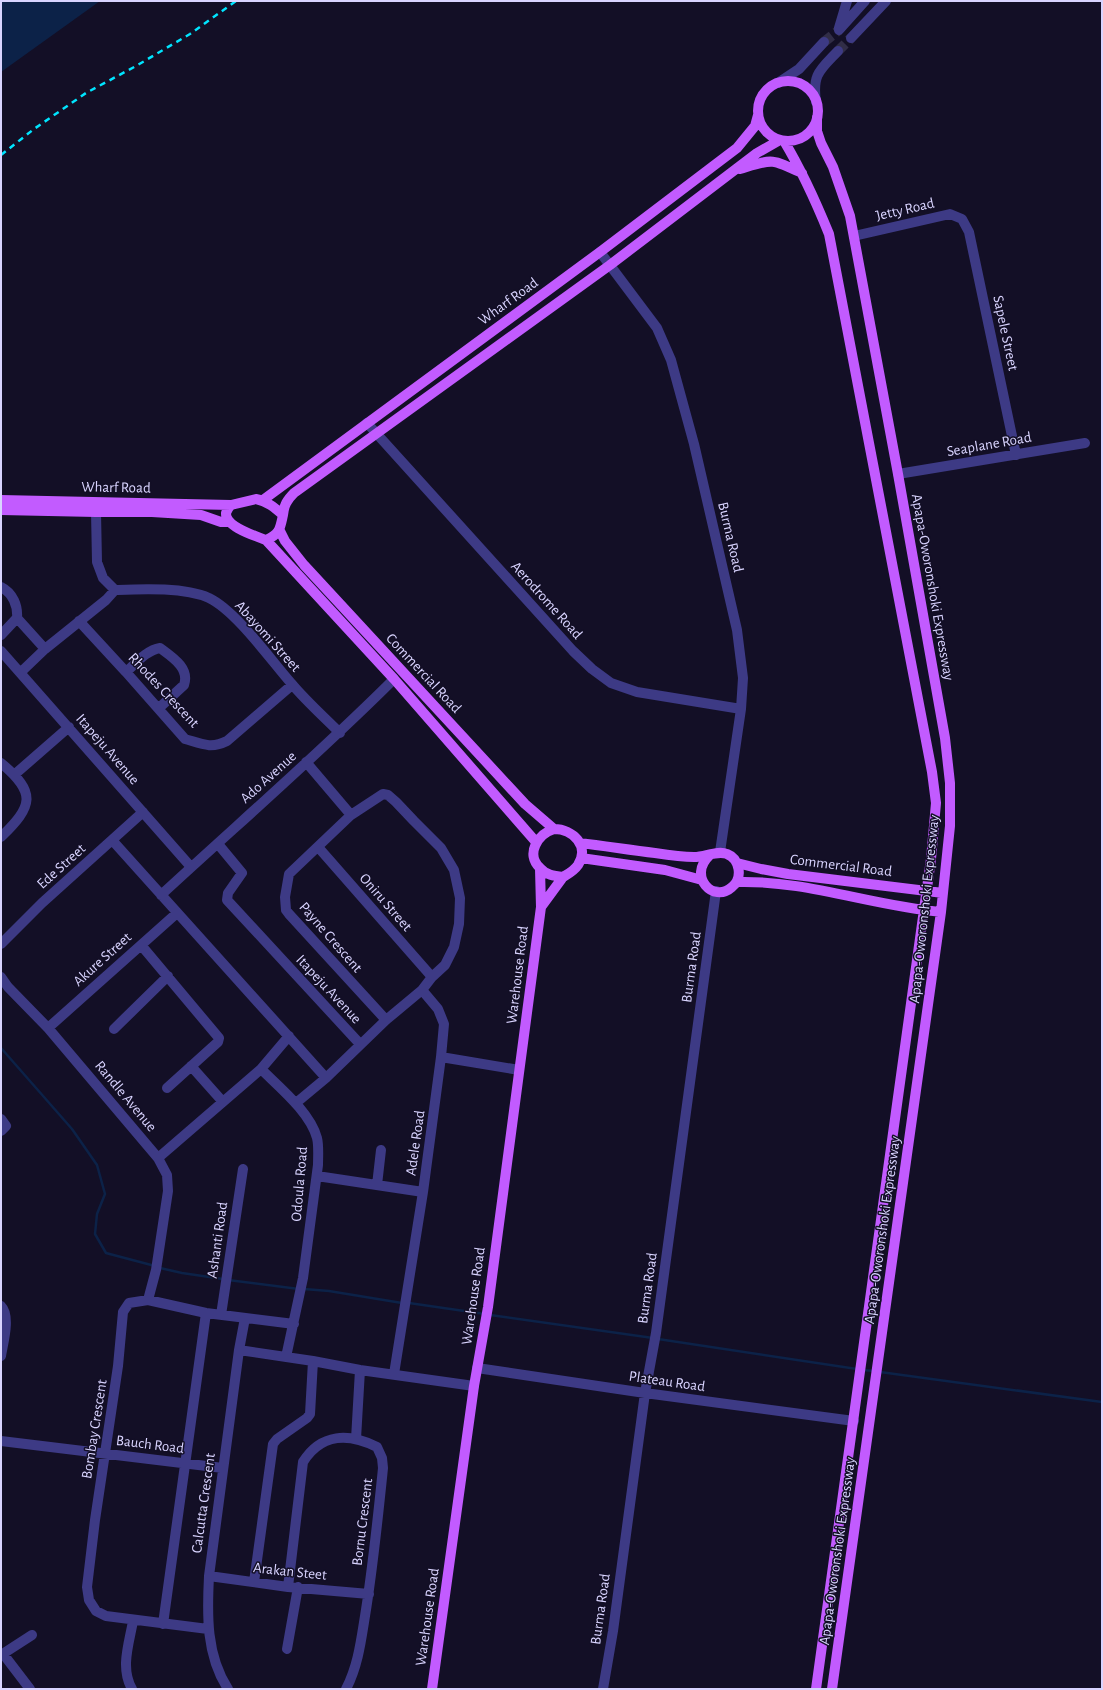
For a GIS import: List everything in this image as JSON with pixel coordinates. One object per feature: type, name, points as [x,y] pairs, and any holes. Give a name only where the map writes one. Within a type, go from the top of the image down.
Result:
[{"type":"main road","points":[[778,82],[797,82],[806,87],[816,102],[817,117],[814,125],[801,138],[782,140],[770,135],[762,126],[758,115],[758,107],[761,98],[766,91],[778,82]]},
{"type":"main road","name":"Wharf Road","points":[[1,500],[231,505],[256,499],[263,500],[600,252],[736,148],[755,126],[758,115]]},
{"type":"main road","name":"Apapa-Oworonshoki Expressway","points":[[817,117],[817,131],[836,174],[850,216],[854,236],[898,474],[944,738],[950,783],[950,826],[941,912],[832,1689]]},
{"type":"main road","name":"Wharf Road","points":[[280,531],[284,507],[287,500],[294,493],[610,265],[757,153],[782,140]]},
{"type":"main road","name":"Apapa-Oworonshoki Expressway","points":[[782,140],[802,173],[830,234],[932,772],[936,803],[926,890],[816,1689]]},
{"type":"main road","points":[[734,171],[768,161],[780,163],[802,173]]},
{"type":"main road","points":[[263,500],[283,515]]},
{"type":"main road","points":[[229,522],[226,513],[231,505]]},
{"type":"main road","name":"Wharf Road","points":[[1,510],[152,512],[201,515],[221,522],[229,522],[266,540]]},
{"type":"main road","points":[[266,540],[273,537],[280,531]]},
{"type":"main road","name":"Commercial Road","points":[[280,531],[284,541],[304,565],[525,804],[554,829]]},
{"type":"main road","name":"Commercial Road","points":[[266,540],[394,680],[536,842]]},
{"type":"main road","points":[[554,829],[569,831],[580,843],[582,850],[578,865],[572,872],[563,877],[549,875],[540,869],[534,858],[536,842],[540,836],[547,831],[554,829]]},
{"type":"main road","points":[[580,843],[687,857],[709,856],[720,852],[727,854],[733,857],[737,863],[739,875],[732,887],[726,890],[716,891],[706,887],[702,880],[701,867],[709,856]]},
{"type":"main road","points":[[581,858],[665,870],[702,880]]},
{"type":"main road","name":"Commercial Road","points":[[737,863],[788,874],[943,893]]},
{"type":"main road","name":"Warehouse Road","points":[[432,1689],[474,1386],[488,1307],[540,907],[540,869]]},
{"type":"main road","name":"Warehouse Road","points":[[540,907],[563,877]]},
{"type":"main road","name":"Commercial Road","points":[[736,882],[756,881],[818,890],[923,910],[941,912]]},
{"type":"street","points":[[846,1],[839,30],[865,1]]},
{"type":"street","points":[[852,38],[886,1]]},
{"type":"street","points":[[778,82],[799,70],[824,42]]},
{"type":"street","points":[[816,102],[814,88],[816,78],[821,69],[838,51]]},
{"type":"street","name":"Jetty Road","points":[[854,236],[950,214],[962,219]]},
{"type":"street","name":"Sapele Street","points":[[962,219],[969,232],[1016,455]]},
{"type":"street","name":"Burma Road","points":[[600,252],[657,328],[671,360],[694,444],[738,630],[743,678],[742,709],[720,852]]},
{"type":"street","name":"Aerodrome Road","points":[[367,423],[573,651],[592,669],[611,683],[637,692],[742,709]]},
{"type":"street","name":"Seaplane Road","points":[[898,474],[1085,443]]},
{"type":"street","points":[[21,672],[45,649],[106,600],[115,590],[103,578],[97,562],[96,512]]},
{"type":"street","points":[[1,587],[7,590],[18,610],[17,618],[1,635]]},
{"type":"street","name":"Abayomi Street","points":[[115,590],[142,589],[182,591],[208,598],[231,613],[292,685],[340,733]]},
{"type":"street","points":[[17,618],[45,649]]},
{"type":"street","name":"Rhodes Crescent","points":[[79,621],[159,708],[185,739],[212,746],[218,746],[292,685]]},
{"type":"street","points":[[126,672],[146,655],[156,649],[160,648],[174,659],[186,673],[186,680],[184,685],[159,708]]},
{"type":"street","name":"Itapeju Avenue","points":[[1,650],[191,867]]},
{"type":"street","name":"Ado Avenue","points":[[161,895],[306,762],[340,733],[394,680]]},
{"type":"street","points":[[14,775],[69,726]]},
{"type":"street","points":[[306,762],[351,815]]},
{"type":"street","points":[[1,763],[14,775],[23,787],[27,803],[20,817],[1,837]]},
{"type":"street","name":"Payne Crescent","points":[[296,1103],[326,1078],[386,1020],[422,990],[432,977],[445,965],[454,947],[459,924],[460,898],[454,870],[441,848],[388,795],[383,794],[351,815],[289,874],[285,896],[286,910],[386,1020]]},
{"type":"street","name":"Ede Street","points":[[1,944],[143,812]]},
{"type":"street","points":[[112,840],[326,1078]]},
{"type":"street","name":"Itapeju Avenue","points":[[218,844],[242,873],[228,894],[227,900],[360,1044]]},
{"type":"street","name":"Oniru Street","points":[[318,847],[432,977]]},
{"type":"street","name":"Burma Road","points":[[603,1689],[613,1631],[645,1393],[656,1333],[716,891]]},
{"type":"street","name":"Akure Street","points":[[48,1028],[177,913]]},
{"type":"street","points":[[141,945],[219,1038],[218,1042],[167,1088]]},
{"type":"street","points":[[114,1029],[168,976]]},
{"type":"street","name":"Randle Avenue","points":[[1,977],[8,987],[48,1028],[158,1158],[166,1175],[168,1191],[156,1270],[148,1300]]},
{"type":"street","name":"Adele Road","points":[[394,1374],[423,1192],[444,1024],[442,1015],[422,990]]},
{"type":"street","points":[[158,1158],[260,1069],[289,1036]]},
{"type":"street","points":[[441,1057],[519,1070]]},
{"type":"street","points":[[191,1066],[223,1102]]},
{"type":"street","name":"Odoula Road","points":[[260,1069],[296,1103],[313,1128],[317,1138],[317,1176],[303,1278],[300,1299],[286,1357]]},
{"type":"street","points":[[1,1119],[6,1126],[1,1131]]},
{"type":"street","points":[[377,1185],[381,1150]]},
{"type":"street","name":"Ashanti Road","points":[[221,1315],[243,1169]]},
{"type":"street","points":[[317,1176],[423,1192]]},
{"type":"street","name":"Bombay Crescent","points":[[208,1629],[133,1621],[106,1616],[96,1611],[89,1600],[87,1587],[104,1454],[118,1366],[123,1312],[129,1303],[148,1300],[206,1313],[294,1324]]},
{"type":"street","points":[[1,1306],[5,1309],[6,1320],[1,1356]]},
{"type":"street","points":[[163,1624],[206,1313]]},
{"type":"street","name":"Calcutta Crescent","points":[[228,1689],[214,1661],[208,1629],[209,1576],[239,1350],[245,1318]]},
{"type":"street","points":[[239,1350],[314,1361],[360,1370],[474,1386]]},
{"type":"street","points":[[254,1582],[273,1444],[277,1439],[307,1418],[310,1414],[314,1361]]},
{"type":"street","name":"Plateau Road","points":[[477,1368],[645,1393],[854,1420]]},
{"type":"street","points":[[287,1649],[303,1462],[308,1453],[327,1440],[338,1437],[356,1439],[360,1370]]},
{"type":"street","name":"Bornu Crescent","points":[[346,1689],[357,1659],[369,1594],[383,1468],[382,1458],[377,1448],[356,1439]]},
{"type":"street","name":"Bauch Road","points":[[1,1441],[223,1468]]},
{"type":"street","name":"Arakan Steet","points":[[209,1576],[293,1587],[369,1594]]},
{"type":"street","points":[[132,1689],[126,1672],[126,1657],[133,1621]]},
{"type":"street","points":[[30,1689],[2,1655],[32,1635]]},
{"type":"water","points":[[1,1],[100,1],[1,72]]},
{"type":"waterway","points":[[1,1048],[72,1129],[97,1165],[105,1194],[97,1214],[95,1234],[106,1253],[155,1266]]},
{"type":"waterway","points":[[160,1268],[223,1279]]},
{"type":"waterway","points":[[228,1280],[299,1289]]},
{"type":"waterway","points":[[304,1289],[329,1291],[402,1303]]},
{"type":"waterway","points":[[409,1303],[485,1314]]},
{"type":"waterway","points":[[490,1315],[653,1338]]},
{"type":"waterway","points":[[658,1339],[857,1369]]},
{"type":"waterway","points":[[862,1370],[875,1371]]},
{"type":"waterway","points":[[880,1372],[1102,1402]]},
{"type":"tunnel","points":[[824,42],[839,30]]},
{"type":"tunnel","points":[[838,51],[851,38]]},
{"type":"railway","points":[[1,155],[34,129],[86,93],[190,34],[236,1]]}]
